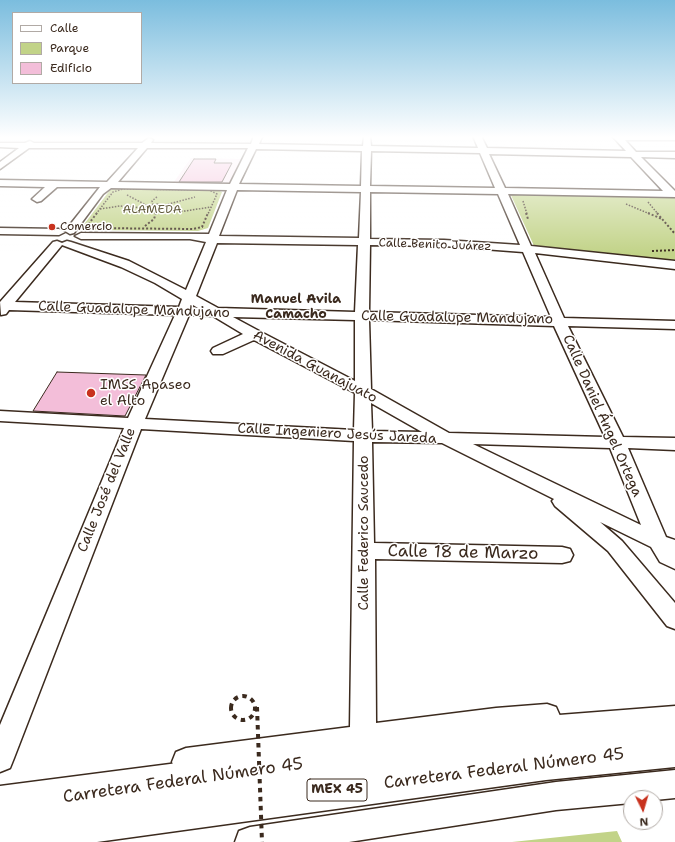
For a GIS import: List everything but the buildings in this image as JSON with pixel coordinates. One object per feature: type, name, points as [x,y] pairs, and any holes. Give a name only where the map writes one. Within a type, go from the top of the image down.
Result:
[{"type":"highway","name":"Carretera Federal Número 45","points":[[0,805],[533,734],[675,722]]},
{"type":"highway","name":"Carretera Federal Número 45","points":[[0,836],[546,762],[675,750]]},
{"type":"street","points":[[2,308],[66,238],[99,188],[111,175]]},
{"type":"street","points":[[113,188],[121,175]]},
{"type":"street","name":"Calle José del Valle","points":[[0,758],[134,424],[239,175]]},
{"type":"street","name":"Calle Federico Saucedo","points":[[363,737],[364,436],[362,316],[365,240],[365,175]]},
{"type":"street","name":"Calle Daniel Ángel Ortega","points":[[495,175],[559,321],[666,545]]},
{"type":"street","points":[[654,175],[673,194]]},
{"type":"street","points":[[0,183],[54,184],[99,188],[365,188],[673,194]]},
{"type":"street","points":[[37,199],[54,184]]},
{"type":"street","name":"Calle Benito Juárez","points":[[0,232],[66,238],[212,237],[525,244],[675,265]]},
{"type":"street","name":"Calle Benito Juárez","points":[[0,235],[18,234]]},
{"type":"street","name":"Avenida Guanajuato","points":[[66,238],[159,280],[188,298],[254,334],[473,440],[498,462]]},
{"type":"street","name":"Avenida Guanajuato","points":[[188,298],[236,312],[362,385],[447,439],[498,462],[666,545],[668,556],[675,561]]},
{"type":"street","name":"Calle Guadalupe Mandujano","points":[[2,308],[188,298]]},
{"type":"street","name":"Calle Guadalupe Mandujano","points":[[215,312],[675,325]]},
{"type":"street","points":[[218,351],[254,334]]},
{"type":"street","name":"Calle Ingeniero Jesús Jareda","points":[[0,416],[364,436],[675,444]]},
{"type":"street","points":[[549,488],[615,546],[675,619]]},
{"type":"street","name":"Calle 18 de Marzo","points":[[364,551],[562,555]]},
{"type":"street","points":[[0,788],[363,737],[496,720],[675,708]]},
{"type":"street","points":[[250,842],[341,835],[556,796],[675,784]]},
{"type":"path","points":[[113,188],[209,190],[217,194],[202,227],[139,229],[91,228],[88,226],[113,192],[113,188]]},
{"type":"path","points":[[113,188],[148,206]]},
{"type":"path","points":[[206,194],[213,192]]},
{"type":"path","points":[[641,193],[675,234]]},
{"type":"path","points":[[145,208],[148,206],[164,205],[199,196]]},
{"type":"path","points":[[162,211],[166,208],[164,205]]},
{"type":"path","points":[[100,209],[120,206],[145,208],[147,211],[156,212],[185,211],[211,207]]},
{"type":"path","points":[[139,229],[148,225],[154,219],[156,212]]},
{"type":"path","points":[[257,707],[253,715],[246,720],[234,717],[230,710],[234,700],[243,696],[254,700],[257,707],[262,842]]},
{"type":"shaded area","points":[[179,175],[235,175],[230,184],[173,183]]},
{"type":"green space","name":"ALAMEDA","points":[[121,188],[214,189],[222,192],[208,228],[198,231],[86,230],[82,227],[110,190]]},
{"type":"green space","points":[[510,193],[675,196],[675,261],[535,248]]},
{"type":"green space","points":[[617,831],[622,842],[512,842]]},
{"type":"place","name":"Comercio","points":[[52,227]]},
{"type":"place","name":"IMSS Apaseo el Alto","points":[[91,393]]},
{"type":"district","name":"Manuel Avila Camacho","points":[[296,308]]}]
